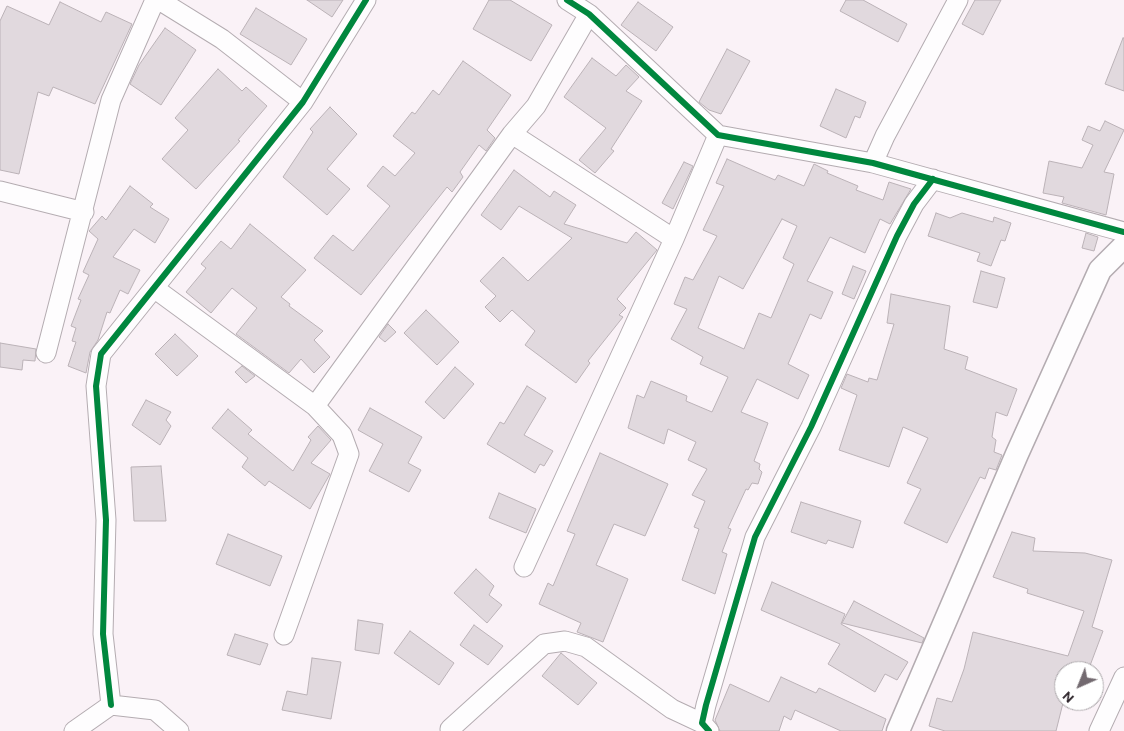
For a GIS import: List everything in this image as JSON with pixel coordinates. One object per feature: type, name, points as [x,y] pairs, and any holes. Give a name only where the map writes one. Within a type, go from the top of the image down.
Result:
[{"type":"street","points":[[46,352],[84,212],[111,100],[155,0]]},
{"type":"street","points":[[159,0],[222,39],[302,102]]},
{"type":"street","points":[[111,705],[103,634],[106,520],[96,386],[101,354],[302,102],[366,0]]},
{"type":"street","points":[[567,0],[589,14],[718,135],[873,163],[1124,232]]},
{"type":"street","points":[[873,163],[885,136],[958,0]]},
{"type":"street","points":[[315,406],[512,134],[536,106],[589,14]]},
{"type":"street","points":[[512,134],[674,239]]},
{"type":"street","points":[[524,567],[674,239],[718,135]]},
{"type":"street","points":[[450,729],[544,644],[565,641],[586,647],[672,709],[706,727],[755,537],[811,427],[897,236],[914,204],[933,179]]},
{"type":"street","points":[[0,190],[84,212]]},
{"type":"street","points":[[898,731],[1017,454],[1100,270],[1124,246]]},
{"type":"street","points":[[154,288],[315,406],[342,435],[350,454],[284,635]]},
{"type":"street","points":[[1099,731],[1124,677]]},
{"type":"street","points":[[74,731],[111,705],[155,710],[179,731]]},
{"type":"building","points":[[307,0],[343,0],[332,17]]},
{"type":"building","points":[[489,0],[510,0],[552,25],[531,61],[473,29]]},
{"type":"building","points":[[846,0],[863,0],[907,24],[898,42],[840,11]]},
{"type":"building","points":[[975,0],[1001,0],[983,35],[962,24]]},
{"type":"building","points":[[60,2],[101,22],[106,12],[132,24],[95,104],[53,87],[49,96],[38,92],[19,174],[0,170],[0,21],[7,6],[49,25]]},
{"type":"building","points":[[638,2],[673,27],[656,51],[621,25]]},
{"type":"building","points":[[256,8],[307,39],[291,65],[240,34]]},
{"type":"building","points":[[165,28],[196,50],[161,105],[130,84],[139,65]]},
{"type":"building","points":[[1124,38],[1124,91],[1105,84]]},
{"type":"building","points":[[727,49],[750,61],[721,114],[709,110],[699,102]]},
{"type":"building","points":[[592,58],[616,76],[626,65],[639,77],[626,91],[642,101],[611,149],[614,151],[595,173],[579,160],[606,128],[564,97]]},
{"type":"building","points":[[463,61],[511,95],[487,130],[495,138],[486,151],[479,145],[460,172],[463,177],[452,192],[447,187],[361,295],[314,258],[333,235],[353,251],[390,206],[367,186],[383,166],[395,176],[415,153],[393,136],[412,112],[415,114],[433,90],[439,95]]},
{"type":"building","points":[[218,69],[242,91],[246,87],[267,106],[238,140],[240,141],[196,189],[162,159],[188,130],[175,118]]},
{"type":"building","points":[[836,89],[866,102],[860,118],[855,116],[846,138],[820,126]]},
{"type":"building","points":[[330,107],[357,134],[327,169],[350,189],[327,215],[283,177],[313,132],[310,129]]},
{"type":"building","points":[[1105,121],[1124,130],[1104,172],[1114,174],[1106,215],[1062,203],[1064,197],[1043,193],[1049,161],[1082,168],[1093,145],[1082,140],[1088,126],[1100,131]]},
{"type":"building","points":[[727,159],[775,180],[778,175],[804,186],[814,164],[828,171],[827,173],[858,186],[856,190],[883,200],[889,182],[911,189],[890,224],[880,219],[865,253],[830,237],[807,281],[833,292],[821,319],[810,314],[788,364],[809,375],[798,399],[757,379],[741,412],[768,423],[754,461],[760,464],[759,469],[762,472],[758,484],[752,483],[748,490],[746,489],[728,528],[731,529],[722,552],[727,554],[715,594],[682,580],[699,529],[694,527],[705,501],[692,495],[707,469],[688,460],[696,442],[668,429],[664,444],[628,428],[637,395],[644,398],[651,381],[687,396],[686,401],[712,412],[728,377],[700,364],[703,357],[671,339],[687,309],[674,304],[685,277],[693,280],[717,236],[703,230],[724,186],[716,183]],"holes":[[[782,219],[797,226],[783,258],[794,264],[771,318],[759,313],[744,349],[698,328],[719,276],[743,289]]]},
{"type":"building","points":[[684,162],[693,166],[673,209],[662,203]]},
{"type":"building","points":[[514,170],[550,197],[554,191],[576,205],[564,224],[627,243],[636,232],[657,250],[617,299],[626,308],[619,315],[623,317],[588,361],[590,363],[576,383],[525,345],[535,331],[512,310],[500,322],[485,307],[496,296],[480,281],[503,257],[528,281],[572,238],[519,206],[501,230],[481,215]]},
{"type":"building","points":[[130,186],[153,204],[150,207],[169,219],[155,243],[134,229],[113,257],[140,270],[128,294],[120,290],[110,313],[107,312],[98,340],[90,352],[86,373],[68,366],[76,342],[72,341],[76,328],[71,326],[81,300],[78,299],[89,275],[83,272],[98,239],[89,231],[102,216],[106,220]]},
{"type":"building","points":[[936,213],[950,218],[962,213],[993,222],[994,217],[1011,223],[1005,241],[1001,240],[991,266],[977,261],[980,253],[928,236]]},
{"type":"building","points":[[250,224],[306,270],[281,297],[290,304],[289,306],[323,331],[314,340],[330,357],[314,373],[301,359],[289,373],[236,334],[257,308],[232,288],[211,313],[186,292],[206,268],[201,264],[221,241],[231,249]]},
{"type":"building","points":[[1086,233],[1098,237],[1094,251],[1082,248]]},
{"type":"building","points":[[853,266],[866,271],[854,299],[842,294]]},
{"type":"building","points":[[981,271],[1005,278],[997,308],[973,302]]},
{"type":"building","points":[[891,294],[950,306],[944,349],[968,357],[965,369],[1017,389],[1007,416],[996,412],[992,437],[996,440],[994,452],[1002,455],[996,470],[989,468],[985,479],[980,477],[947,543],[904,523],[921,489],[907,483],[928,438],[903,427],[889,467],[839,450],[857,395],[841,388],[847,374],[868,382],[869,378],[877,380],[894,324],[887,323]]},
{"type":"building","points":[[426,310],[459,342],[437,365],[404,333]]},
{"type":"building","points":[[388,324],[396,332],[385,342],[379,337]]},
{"type":"building","points":[[175,334],[198,356],[177,376],[155,354]]},
{"type":"building","points":[[0,343],[36,349],[35,361],[23,360],[22,370],[0,367]]},
{"type":"building","points":[[242,366],[255,376],[246,383],[235,372]]},
{"type":"building","points":[[455,367],[474,384],[444,419],[425,402]]},
{"type":"building","points":[[527,386],[546,398],[524,435],[553,451],[544,466],[540,464],[535,473],[487,444],[500,422],[504,424]]},
{"type":"building","points":[[146,400],[171,412],[166,420],[171,426],[160,445],[132,425]]},
{"type":"building","points":[[370,408],[422,437],[408,463],[421,470],[409,492],[369,471],[383,444],[358,430]]},
{"type":"building","points":[[228,409],[252,430],[248,434],[293,471],[311,440],[308,437],[318,426],[331,440],[311,463],[330,474],[310,509],[269,481],[265,486],[242,467],[248,458],[212,428]]},
{"type":"building","points":[[600,453],[668,484],[645,536],[614,524],[596,565],[628,579],[603,642],[577,632],[581,623],[539,604],[548,583],[553,586],[575,534],[567,531]]},
{"type":"building","points":[[161,466],[166,521],[134,521],[131,467]]},
{"type":"building","points":[[499,493],[536,509],[526,533],[489,518]]},
{"type":"building","points":[[801,502],[861,521],[853,548],[828,540],[826,544],[791,532]]},
{"type":"building","points":[[1012,532],[1035,538],[1033,551],[1085,553],[1112,560],[1092,627],[1103,631],[1092,661],[1054,661],[1054,711],[1061,711],[1056,731],[945,731],[929,726],[937,698],[952,702],[964,669],[973,632],[1068,656],[1084,611],[1027,593],[1028,589],[993,577]]},
{"type":"building","points":[[228,534],[282,556],[270,586],[216,564]]},
{"type":"building","points":[[476,569],[494,586],[489,595],[502,605],[487,623],[454,593]]},
{"type":"building","points":[[772,582],[845,614],[841,624],[908,662],[897,680],[885,674],[875,692],[828,664],[840,644],[761,610]]},
{"type":"building","points":[[854,601],[924,638],[922,643],[842,623]]},
{"type":"building","points":[[358,620],[383,624],[379,654],[355,650]]},
{"type":"building","points":[[474,625],[503,646],[488,665],[460,645]]},
{"type":"building","points":[[410,631],[454,663],[439,685],[394,653]]},
{"type":"building","points":[[235,634],[268,644],[260,665],[227,655]]},
{"type":"building","points":[[561,653],[597,683],[578,705],[542,676]]},
{"type":"building","points":[[312,658],[341,662],[331,719],[282,710],[287,691],[307,695]]},
{"type":"building","points":[[781,677],[816,693],[819,688],[886,719],[882,731],[841,731],[795,710],[791,720],[784,716],[779,731],[720,731],[715,720],[730,684],[769,702]]},
{"type":"cycle path","points":[[111,705],[103,634],[106,520],[96,386],[101,354],[303,102],[366,0]]},
{"type":"cycle path","points":[[567,0],[589,14],[718,135],[873,163],[1124,232]]},
{"type":"cycle path","points":[[709,731],[702,723],[706,705],[755,537],[811,427],[897,236],[914,204],[933,179]]}]
